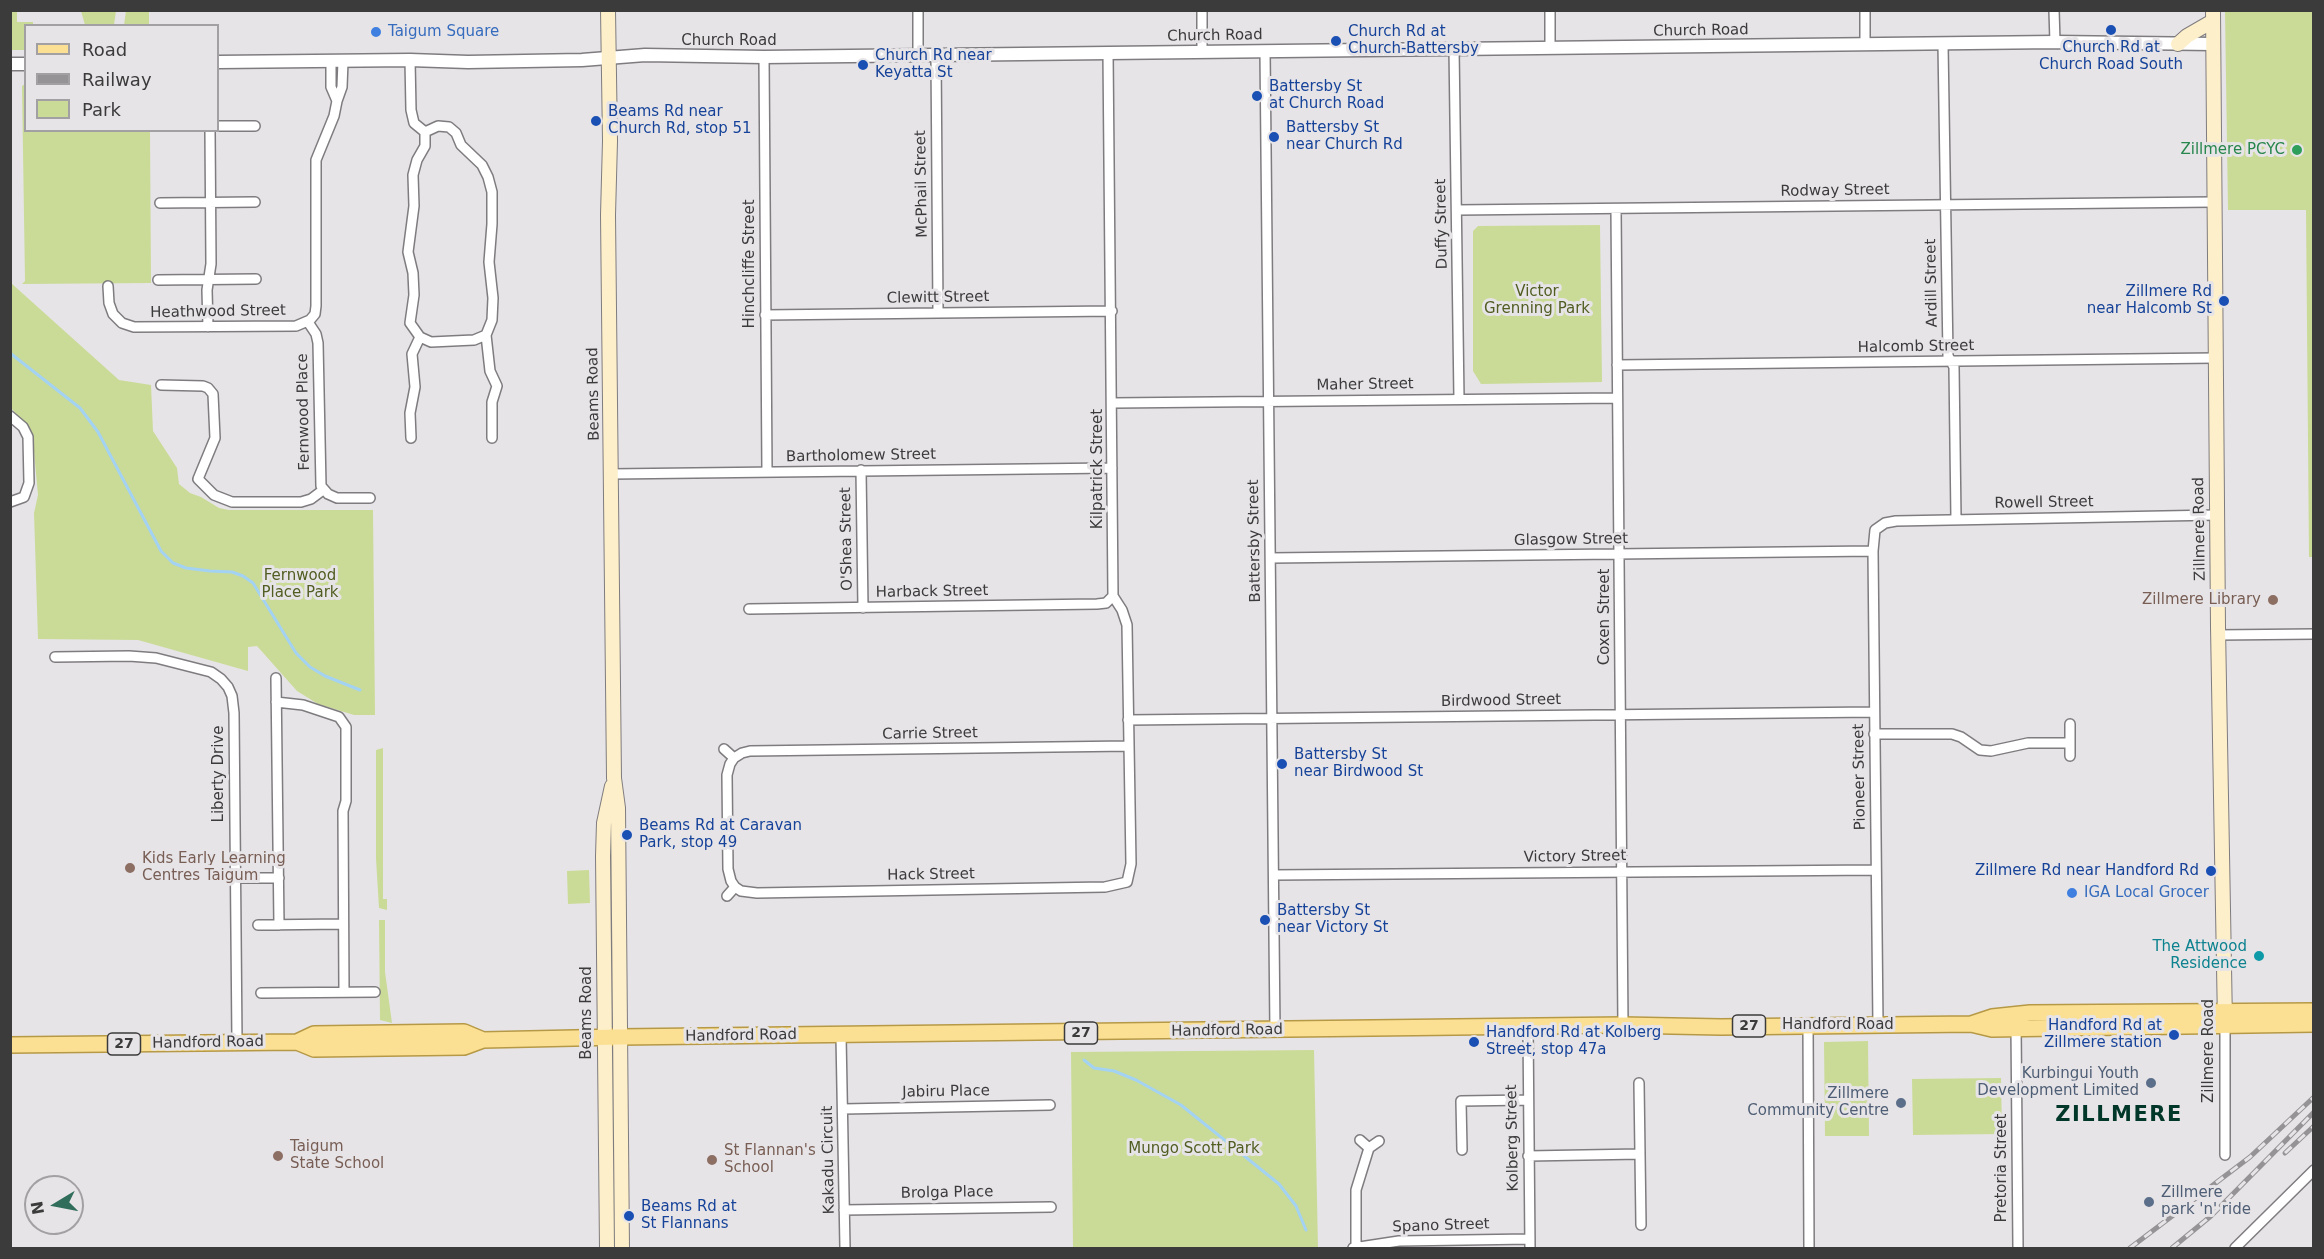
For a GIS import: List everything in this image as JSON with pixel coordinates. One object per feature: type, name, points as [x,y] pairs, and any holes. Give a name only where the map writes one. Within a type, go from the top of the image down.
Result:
[{"type":"main road","name":"Beams Road","points":[[608,10],[614,778],[618,808],[622,1248]]},
{"type":"main road","points":[[2178,44],[2213,16]]},
{"type":"main road","name":"Zillmere Road","points":[[2213,16],[2218,635],[2225,1018]]},
{"type":"main road","name":"Beams Road","points":[[607,1248],[603,837],[606,809],[614,778]]},
{"type":"main road","name":"Handford Road","points":[[10,1045],[297,1042],[314,1049],[464,1047],[483,1040],[620,1037],[1623,1025],[1971,1024],[1992,1029],[2016,1021],[2225,1018],[2313,1011]]},
{"type":"main road","name":"Handford Road","points":[[2225,1018],[2313,1024]]},
{"type":"street","points":[[918,10],[918,55]]},
{"type":"street","points":[[1202,10],[1202,51]]},
{"type":"street","points":[[1550,10],[1550,47]]},
{"type":"street","points":[[1864,10],[1865,44]]},
{"type":"street","points":[[2054,10],[2055,42]]},
{"type":"street","name":"Church Road","points":[[219,63],[410,60],[477,62],[645,55],[764,57],[2055,42],[2213,44]]},
{"type":"street","name":"Ardill Street","points":[[1943,44],[1948,356],[1954,367],[1956,519]]},
{"type":"street","name":"Duffy Street","points":[[1454,48],[1459,399]]},
{"type":"street","name":"Battersby Street","points":[[1265,51],[1275,1030]]},
{"type":"street","name":"Kilpatrick Street","points":[[1108,52],[1113,596],[1125,615],[1127,625],[1131,864],[1127,882]]},
{"type":"street","name":"McPhail Street","points":[[936,55],[938,313]]},
{"type":"street","name":"Hinchcliffe Street","points":[[764,57],[767,471]]},
{"type":"street","points":[[410,60],[411,110],[414,123],[425,132]]},
{"type":"street","name":"Heathwood Street","points":[[108,286],[110,309],[116,318],[129,326],[296,326],[308,322],[315,314],[316,306],[316,160],[334,116],[337,101],[331,87],[337,61]]},
{"type":"street","points":[[219,126],[255,126]]},
{"type":"street","points":[[425,132],[438,126],[449,127],[456,133],[461,145],[482,165],[492,192],[489,262],[493,298],[492,320],[486,335],[490,371],[497,386],[492,402],[492,438]]},
{"type":"street","points":[[208,327],[210,132]]},
{"type":"street","points":[[425,132],[425,146],[417,160],[413,175],[414,206],[408,252],[414,284],[410,323],[420,338],[431,342],[474,340],[486,335]]},
{"type":"street","points":[[160,203],[255,202]]},
{"type":"street","name":"Rodway Street","points":[[1457,210],[2213,202]]},
{"type":"street","name":"Coxen Street","points":[[1616,209],[1623,1025]]},
{"type":"street","points":[[158,280],[256,279]]},
{"type":"street","name":"Clewitt Street","points":[[765,315],[1112,311]]},
{"type":"street","name":"Fernwood Place","points":[[308,322],[316,334],[318,343],[320,478],[323,490],[338,498],[370,498]]},
{"type":"street","points":[[411,438],[410,413],[415,387],[412,354],[420,338]]},
{"type":"street","name":"Halcomb Street","points":[[1617,365],[2215,358]]},
{"type":"street","points":[[161,385],[203,386],[213,394],[215,438],[198,479],[214,495],[232,502],[301,502],[311,499],[323,490]]},
{"type":"street","name":"Maher Street","points":[[1113,403],[1617,398]]},
{"type":"street","points":[[10,416],[22,427],[28,437],[29,483],[24,497],[10,502]]},
{"type":"street","name":"Bartholomew Street","points":[[611,474],[1112,468]]},
{"type":"street","name":"O'Shea Street","points":[[861,470],[863,608]]},
{"type":"street","name":"Rowell Street","points":[[1875,530],[1881,524],[1889,522],[1956,519],[2217,515]]},
{"type":"street","name":"Pioneer Street","points":[[1875,530],[1872,550],[1878,1025]]},
{"type":"street","name":"Glasgow Street","points":[[1270,558],[1872,550]]},
{"type":"street","name":"Harback Street","points":[[749,609],[1102,604],[1108,602],[1113,596]]},
{"type":"street","points":[[2218,635],[2313,634]]},
{"type":"street","name":"Liberty Drive","points":[[55,657],[156,658],[211,672],[225,683],[232,696],[237,1042]]},
{"type":"street","points":[[276,678],[279,925]]},
{"type":"street","points":[[276,702],[303,705],[339,717],[346,727],[343,924],[345,992]]},
{"type":"street","name":"Birdwood Street","points":[[1128,720],[1874,712]]},
{"type":"street","points":[[2070,724],[2070,756]]},
{"type":"street","points":[[1875,734],[1952,734],[1961,737],[1980,750],[1991,752],[2028,743],[2070,743]]},
{"type":"street","name":"Carrie Street","points":[[734,758],[750,751],[1129,746]]},
{"type":"street","points":[[724,749],[734,758],[728,775],[728,857],[729,877],[735,887],[727,896]]},
{"type":"street","name":"Victory Street","points":[[1274,875],[1876,870]]},
{"type":"street","points":[[235,878],[279,878]]},
{"type":"street","name":"Hack Street","points":[[735,887],[741,891],[757,893],[1105,887],[1127,882]]},
{"type":"street","points":[[258,925],[343,924]]},
{"type":"street","points":[[261,993],[375,992]]},
{"type":"street","name":"Zillmere Road","points":[[2225,1018],[2225,1155]]},
{"type":"street","name":"Pretoria Street","points":[[2016,1021],[2018,1248]]},
{"type":"street","points":[[1808,1025],[1809,1248]]},
{"type":"street","name":"Kolberg Street","points":[[1528,1027],[1530,1244]]},
{"type":"street","name":"Kakadu Circuit","points":[[840,1036],[845,1248]]},
{"type":"street","points":[[1639,1083],[1641,1225]]},
{"type":"street","points":[[1462,1150],[1461,1101],[1528,1100]]},
{"type":"street","name":"Jabiru Place","points":[[843,1109],[1050,1106]]},
{"type":"street","points":[[1360,1140],[1369,1148]]},
{"type":"street","points":[[1354,1248],[1356,1190],[1369,1148],[1379,1141]]},
{"type":"street","points":[[1528,1156],[1640,1154]]},
{"type":"street","points":[[2235,1248],[2313,1170]]},
{"type":"street","name":"Brolga Place","points":[[844,1210],[1051,1207]]},
{"type":"street","name":"Spano Street","points":[[1354,1248],[1399,1241],[1530,1244]]},
{"type":"green space","points":[[10,11],[17,11],[17,22],[33,22],[33,24],[24,24],[24,50],[11,50]]},
{"type":"green space","points":[[81,11],[116,11],[114,24],[85,24]]},
{"type":"green space","points":[[126,11],[149,11],[149,24],[124,24]]},
{"type":"green space","points":[[2225,11],[2313,11],[2313,557],[2309,557],[2306,210],[2228,210]]},
{"type":"green space","points":[[24,85],[24,132],[150,132],[151,283],[22,284],[25,281],[22,86]]},
{"type":"green space","name":"Victor Grenning Park","points":[[1600,225],[1602,382],[1481,384],[1473,371],[1473,231],[1478,226]]},
{"type":"green space","name":"Fernwood Place Park","points":[[11,283],[119,380],[151,385],[153,431],[177,468],[179,484],[190,493],[219,508],[229,510],[373,510],[375,715],[354,715],[318,704],[297,691],[257,646],[248,647],[248,671],[138,640],[38,639],[34,513],[38,495],[33,441],[29,428],[11,408]]},
{"type":"green space","points":[[383,748],[383,899],[387,899],[387,910],[379,908],[376,859],[376,750]]},
{"type":"green space","points":[[589,870],[590,903],[568,904],[567,871]]},
{"type":"green space","points":[[379,920],[385,920],[385,972],[392,1023],[380,1020]]},
{"type":"green space","points":[[1868,1041],[1869,1136],[1825,1136],[1824,1042]]},
{"type":"green space","name":"Mungo Scott Park","points":[[1314,1050],[1318,1248],[1073,1248],[1071,1052]]},
{"type":"green space","points":[[2001,1078],[2002,1134],[1913,1135],[1912,1079]]},
{"type":"waterway","points":[[10,353],[80,408],[98,432],[161,551],[173,563],[186,568],[232,572],[243,576],[253,583],[296,653],[310,667],[325,676],[360,690]]},
{"type":"waterway","points":[[1084,1060],[1094,1068],[1114,1071],[1136,1080],[1181,1105],[1279,1184],[1296,1206],[1306,1230]]},
{"type":"railway","points":[[2130,1248],[2250,1157],[2314,1097]]},
{"type":"railway","points":[[2172,1248],[2211,1216],[2314,1112]]},
{"type":"railway","points":[[2285,1153],[2314,1126]]},
{"type":"place","name":"Church Rd at Church Road South","points":[[2111,30]]},
{"type":"place","name":"Taigum Square","points":[[376,32]]},
{"type":"place","name":"Church Rd at Church-Battersby","points":[[1336,41]]},
{"type":"place","name":"Church Rd near Keyatta St","points":[[863,65]]},
{"type":"place","name":"Battersby St at Church Road","points":[[1257,96]]},
{"type":"place","name":"Beams Rd near Church Rd, stop 51","points":[[596,121]]},
{"type":"place","name":"Battersby St near Church Rd","points":[[1274,137]]},
{"type":"place","name":"Zillmere PCYC","points":[[2297,150]]},
{"type":"place","name":"Zillmere Rd near Halcomb St","points":[[2224,301]]},
{"type":"place","name":"Zillmere Library","points":[[2273,600]]},
{"type":"place","name":"Battersby St near Birdwood St","points":[[1282,764]]},
{"type":"place","name":"Beams Rd at Caravan Park, stop 49","points":[[627,835]]},
{"type":"place","name":"Kids Early Learning Centres Taigum","points":[[130,868]]},
{"type":"place","name":"Zillmere Rd near Handford Rd","points":[[2211,871]]},
{"type":"place","name":"IGA Local Grocer","points":[[2072,893]]},
{"type":"place","name":"Battersby St near Victory St","points":[[1265,920]]},
{"type":"place","name":"The Attwood Residence","points":[[2259,956]]},
{"type":"place","name":"Handford Rd at Zillmere station","points":[[2174,1035]]},
{"type":"place","name":"Handford Rd at Kolberg Street, stop 47a","points":[[1474,1042]]},
{"type":"place","name":"Kurbingui Youth Development Limited","points":[[2151,1083]]},
{"type":"place","name":"Zillmere Community Centre","points":[[1901,1103]]},
{"type":"place","name":"Taigum State School","points":[[278,1156]]},
{"type":"place","name":"St Flannan's School","points":[[712,1160]]},
{"type":"place","name":"Zillmere park 'n' ride","points":[[2149,1202]]},
{"type":"place","name":"Beams Rd at St Flannans","points":[[629,1216]]},
{"type":"district","name":"ZILLMERE","points":[[2119,1116]]}]
